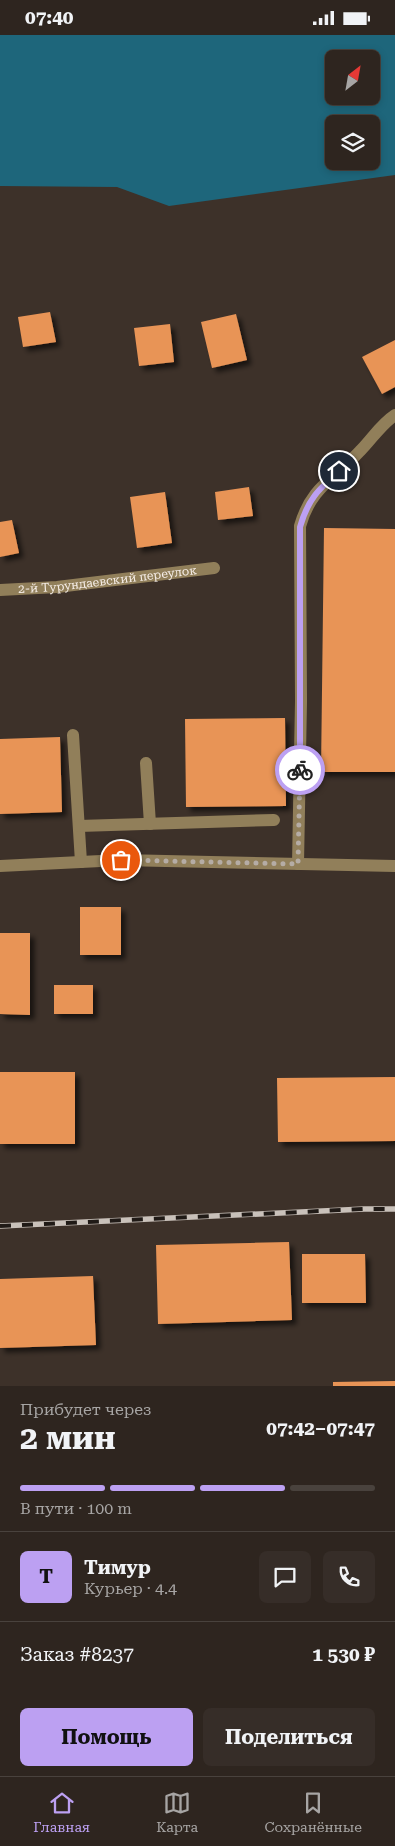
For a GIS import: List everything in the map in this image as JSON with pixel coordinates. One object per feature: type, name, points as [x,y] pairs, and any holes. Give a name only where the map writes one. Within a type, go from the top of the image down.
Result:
[{"type":"street","points":[[298,864],[301,701],[300,527],[304,511],[315,493],[359,452],[386,420],[395,415]]},
{"type":"street","name":"2-й Турундаевский переулок","points":[[0,590],[57,587],[214,568]]},
{"type":"street","points":[[74,735],[81,862]]},
{"type":"street","points":[[146,763],[150,823]]},
{"type":"street","points":[[79,826],[274,820]]},
{"type":"street","points":[[0,866],[121,860],[395,866]]},
{"type":"water","points":[[0,35],[395,35],[395,175],[169,206],[117,187],[0,186]]},
{"type":"building","points":[[50,312],[56,342],[23,347],[18,317]]},
{"type":"building","points":[[236,314],[247,360],[212,368],[201,322]]},
{"type":"building","points":[[170,324],[174,362],[139,366],[134,328]]},
{"type":"building","points":[[395,340],[395,387],[382,394],[362,357]]},
{"type":"building","points":[[249,487],[253,516],[218,520],[215,492]]},
{"type":"building","points":[[165,492],[172,543],[137,548],[130,497]]},
{"type":"building","points":[[12,520],[19,553],[0,557],[0,522]]},
{"type":"building","points":[[324,528],[395,529],[395,772],[321,772]]},
{"type":"building","points":[[285,718],[286,806],[186,807],[185,719]]},
{"type":"building","points":[[60,737],[62,812],[0,814],[0,739]]},
{"type":"building","points":[[80,907],[121,907],[121,955],[80,955]]},
{"type":"building","points":[[0,933],[30,933],[30,1015],[0,1014]]},
{"type":"building","points":[[54,985],[93,985],[93,1014],[54,1014]]},
{"type":"building","points":[[0,1072],[75,1072],[75,1144],[0,1144]]},
{"type":"building","points":[[395,1077],[395,1141],[278,1142],[277,1078]]},
{"type":"building","points":[[289,1242],[292,1320],[158,1324],[156,1245]]},
{"type":"building","points":[[302,1254],[365,1254],[366,1303],[302,1303]]},
{"type":"building","points":[[93,1276],[96,1345],[0,1348],[0,1279]]},
{"type":"building","points":[[395,1381],[395,1386],[333,1386],[333,1382]]},
{"type":"railway","points":[[0,1226],[395,1209]]},
{"type":"way so far","points":[[121,860],[298,864],[300,770]]},
{"type":"route","points":[[300,770],[300,527],[304,511],[315,493],[339,471]]}]
